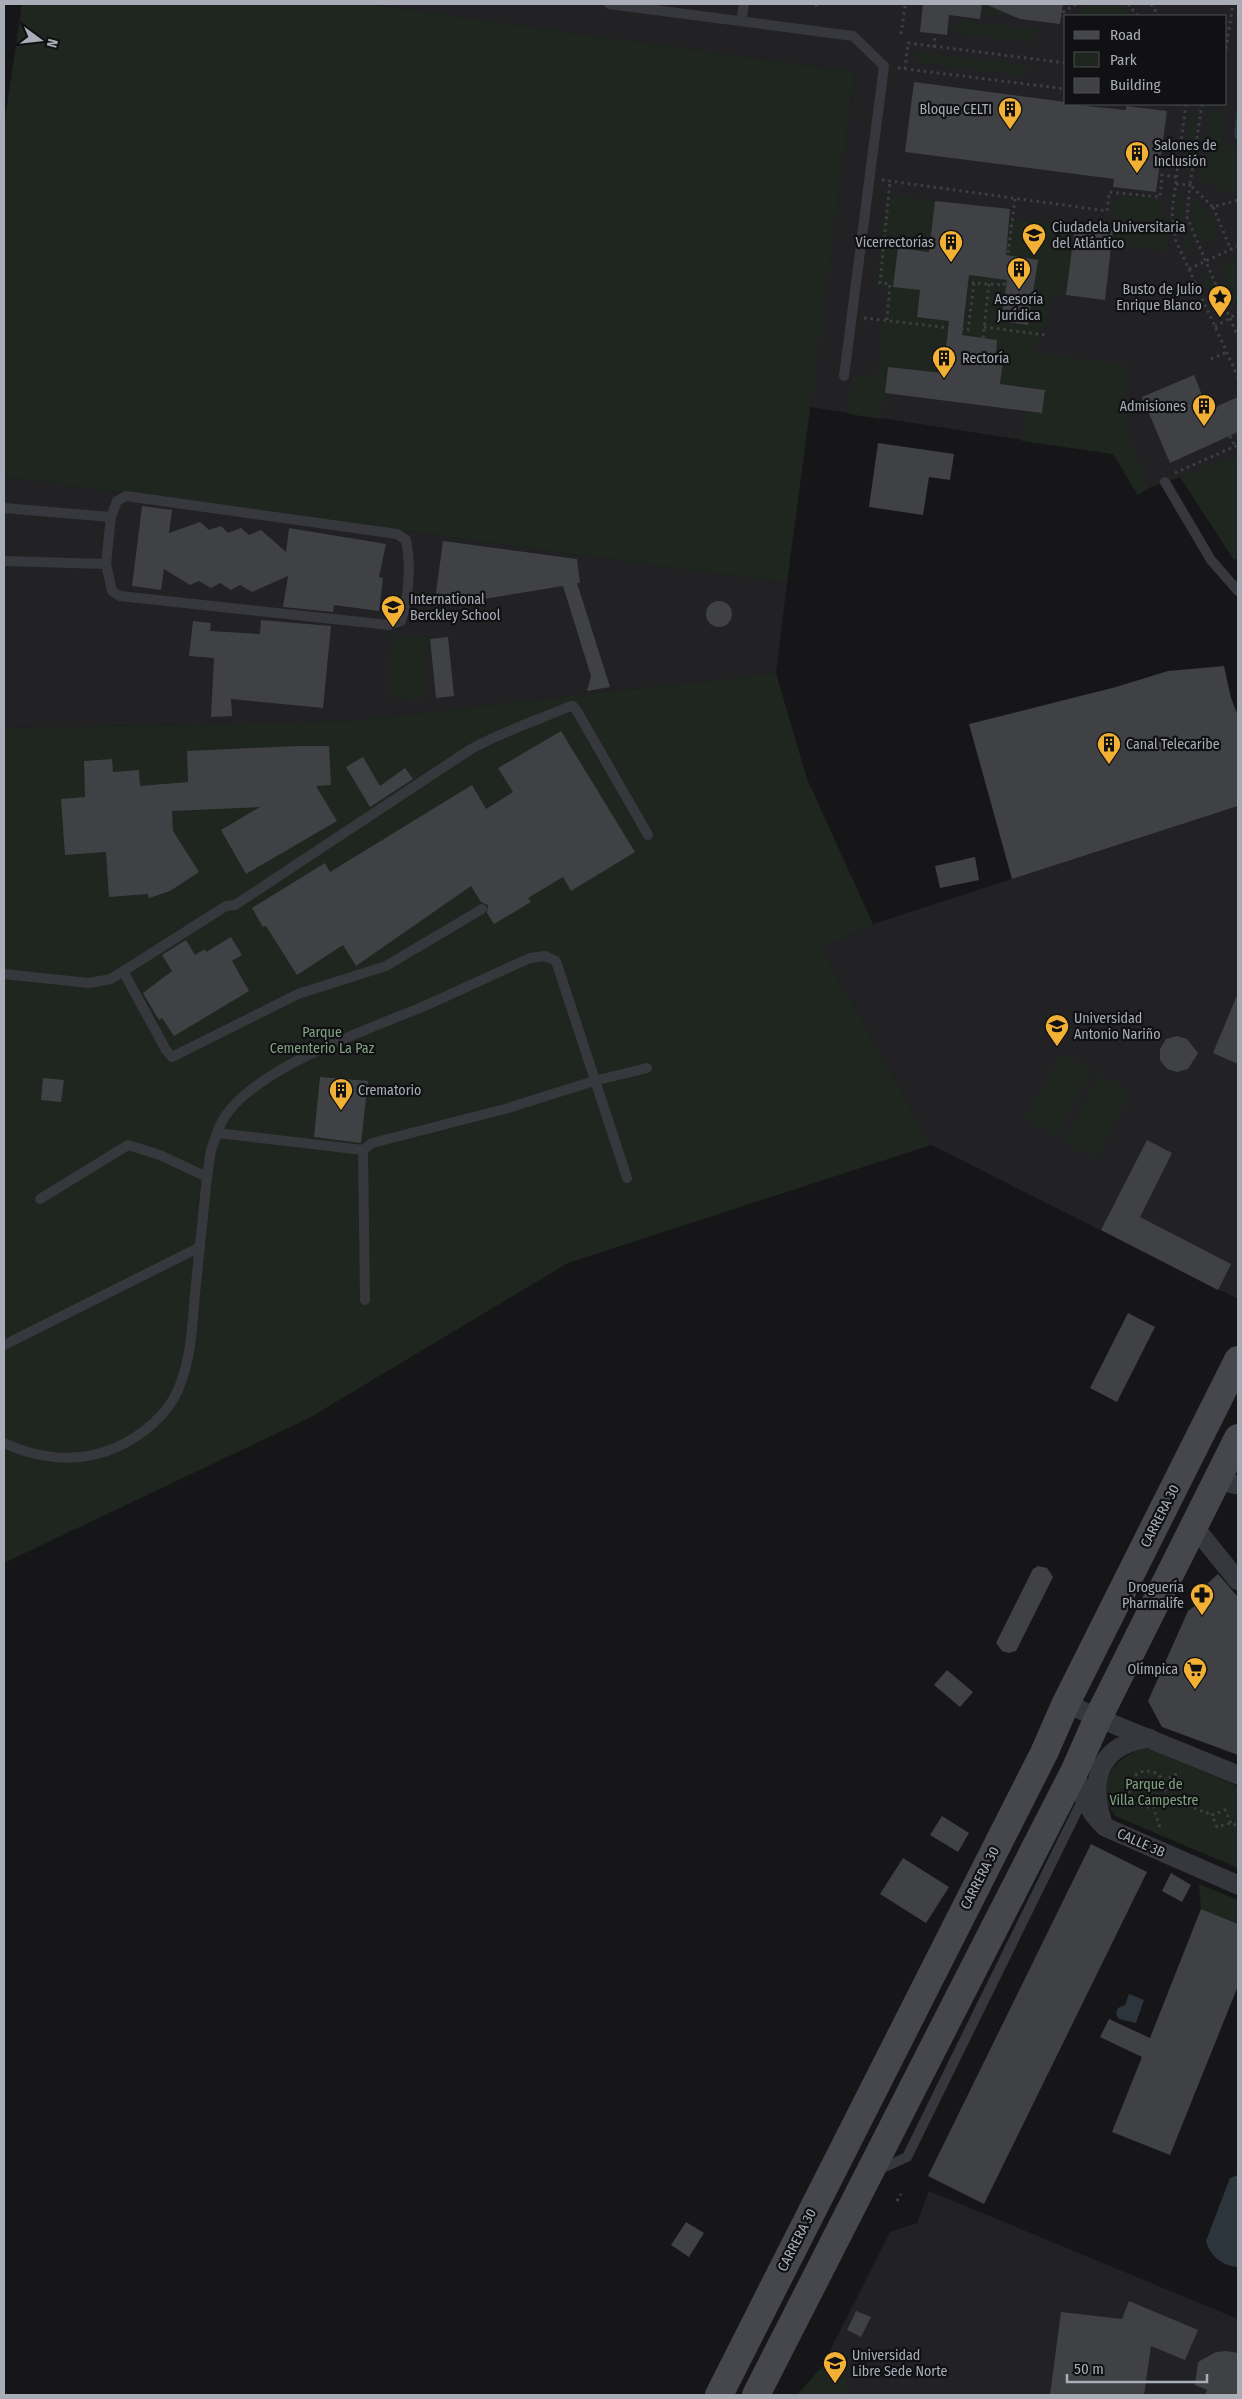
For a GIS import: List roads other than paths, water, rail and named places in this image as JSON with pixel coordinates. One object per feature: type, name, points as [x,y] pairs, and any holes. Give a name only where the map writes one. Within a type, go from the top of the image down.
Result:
[{"type":"main road","name":"CARRERA 30","points":[[719,2395],[1044,1752],[1066,1703],[1238,1360]]},
{"type":"main road","points":[[756,2395],[866,2176],[1075,1770],[1098,1718],[1238,1438]]},
{"type":"main road","points":[[1044,1752],[1075,1770]]},
{"type":"street","points":[[1138,1637],[1238,1445]]},
{"type":"street","points":[[1201,1535],[1238,1581]]},
{"type":"street","points":[[1066,1703],[1238,1775]]},
{"type":"street","points":[[1105,1827],[1096,1791],[1099,1770],[1113,1751],[1131,1740],[1149,1738]]},
{"type":"street","name":"CALLE 3B","points":[[1075,1770],[1083,1800],[1092,1815],[1105,1827],[1238,1885]]},
{"type":"lane","points":[[609,4],[853,36],[884,66],[844,376]]},
{"type":"lane","points":[[741,21],[744,4]]},
{"type":"lane","points":[[1168,478],[1210,560],[1238,591]]},
{"type":"lane","points":[[126,496],[397,534],[406,540],[408,552],[405,610],[401,621],[389,625],[120,596],[112,591],[106,564],[111,517],[117,501],[126,496]]},
{"type":"lane","points":[[4,508],[111,517]]},
{"type":"lane","points":[[4,561],[106,564]]},
{"type":"lane","points":[[4,974],[89,983],[111,979],[226,906],[235,905],[471,749],[488,739],[515,730],[568,707],[573,706],[577,711],[648,835]]},
{"type":"lane","points":[[123,971],[166,1050],[172,1057],[298,994],[386,966],[482,909]]},
{"type":"lane","points":[[4,1443],[26,1453],[57,1457],[89,1457],[115,1448],[136,1436],[157,1419],[174,1398],[184,1373],[190,1346],[211,1150],[220,1121],[231,1107],[250,1090],[319,1049],[422,1007],[530,958],[545,956],[556,961],[627,1178]]},
{"type":"lane","points":[[217,1133],[363,1150],[372,1143],[505,1109],[594,1081],[647,1068]]},
{"type":"lane","points":[[40,1199],[128,1145],[160,1155],[207,1177]]},
{"type":"lane","points":[[363,1150],[365,1300]]},
{"type":"lane","points":[[4,1345],[200,1247]]},
{"type":"lane","points":[[866,2176],[907,2157],[1083,1800]]},
{"type":"place","name":"Bloque CELTI","points":[[1010,130]]},
{"type":"place","name":"Salones de Inclusión","points":[[1137,174]]},
{"type":"place","name":"Ciudadela Universitaria del Atlántico","points":[[1034,256]]},
{"type":"place","name":"Vicerrectorías","points":[[951,263]]},
{"type":"place","name":"Asesoría Jurídica","points":[[1019,290]]},
{"type":"place","name":"Busto de Julio Enrique Blanco","points":[[1220,318]]},
{"type":"place","name":"Rectoría","points":[[944,379]]},
{"type":"place","name":"Admisiones","points":[[1204,427]]},
{"type":"place","name":"International Berckley School","points":[[393,628]]},
{"type":"place","name":"Canal Telecaribe","points":[[1109,765]]},
{"type":"place","name":"Universidad Antonio Nariño","points":[[1057,1047]]},
{"type":"place","name":"Crematorio","points":[[341,1111]]},
{"type":"place","name":"Droguería Pharmalife","points":[[1202,1616]]},
{"type":"place","name":"Olímpica","points":[[1195,1690]]},
{"type":"place","name":"Universidad Libre Sede Norte","points":[[835,2384]]},
{"type":"park label","name":"Parque Cementerio La Paz","points":[[322,1040]]},
{"type":"park label","name":"Parque de Villa Campestre","points":[[1154,1792]]}]
